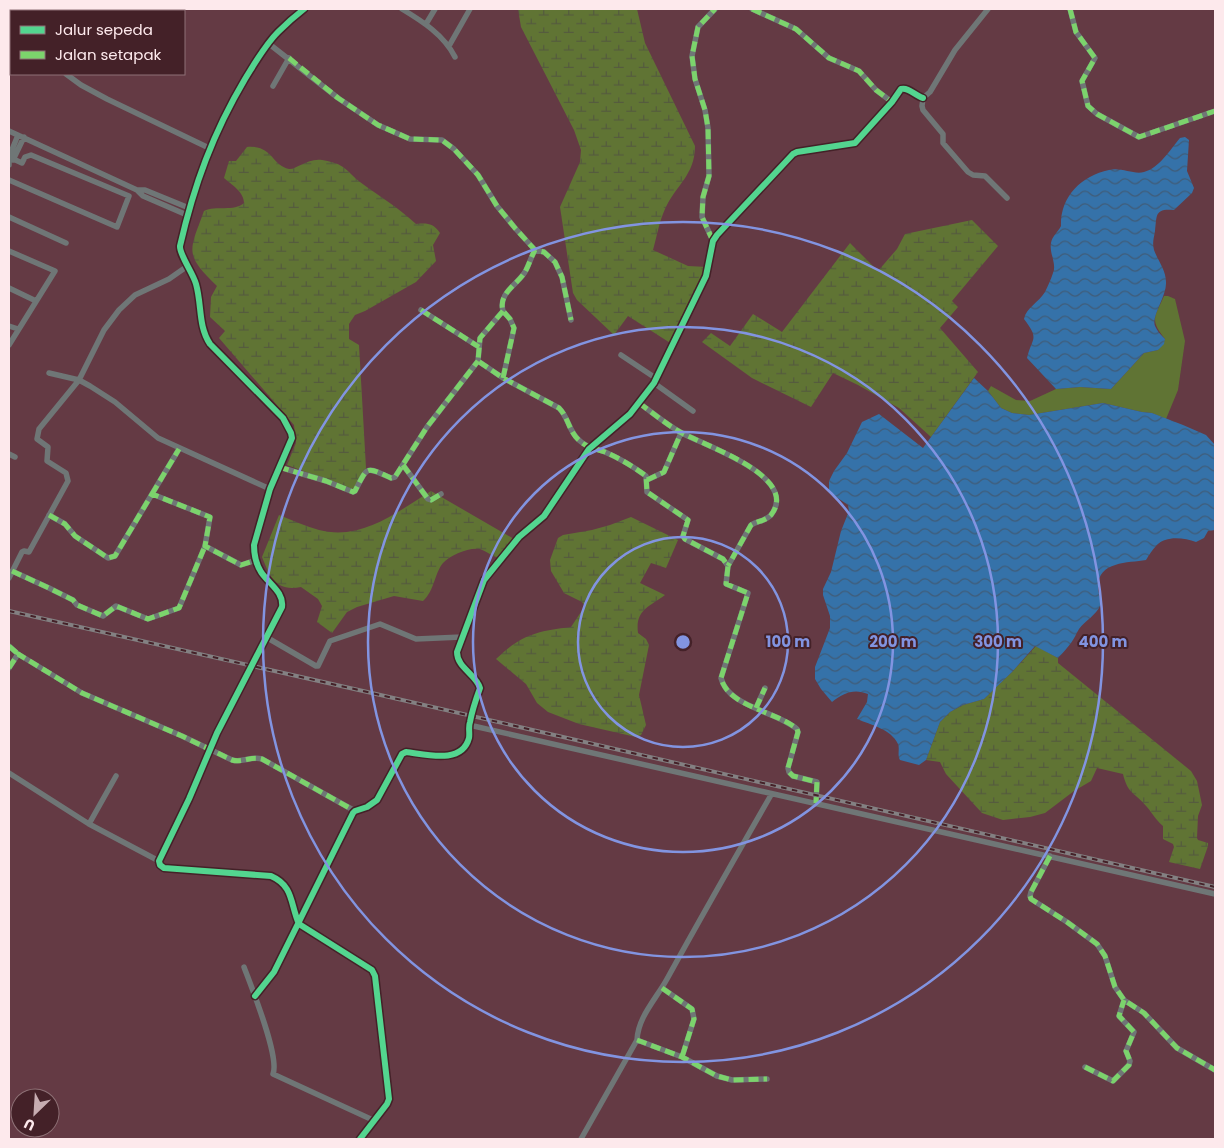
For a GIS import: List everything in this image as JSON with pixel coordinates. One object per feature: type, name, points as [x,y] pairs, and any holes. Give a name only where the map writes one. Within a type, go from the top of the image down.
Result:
[{"type":"street","points":[[159,861],[174,832],[209,749],[282,607],[280,595],[261,571],[256,560],[254,545],[270,489],[290,443],[291,433],[283,418],[205,337],[202,326],[200,297],[189,265],[180,250],[189,208],[209,148],[233,100],[268,43],[304,9]]},
{"type":"street","points":[[402,9],[426,24],[449,46],[455,56]]},
{"type":"street","points":[[426,24],[435,9]]},
{"type":"street","points":[[449,46],[470,9]]},
{"type":"street","points":[[255,996],[271,978],[355,811],[377,800],[402,754],[406,752],[440,756],[458,752],[469,738],[469,725],[480,688],[479,684],[459,662],[457,657],[462,637],[484,580],[519,537],[544,516],[589,449],[640,403],[656,381],[706,276],[712,241],[702,217],[703,197],[709,176],[708,128],[705,110],[695,79],[692,56],[698,27],[715,9]]},
{"type":"street","points":[[752,9],[796,29],[829,58],[859,71],[876,90],[892,102]]},
{"type":"street","points":[[988,9],[955,50],[930,92],[923,98],[922,109],[942,134],[942,142],[968,172],[973,175],[985,176],[1007,198]]},
{"type":"street","points":[[1070,9],[1076,32],[1095,58],[1082,81],[1088,106],[1097,114],[1139,137],[1215,111]]},
{"type":"street","points":[[268,43],[338,98],[378,125],[410,139],[439,140],[450,145],[471,167],[504,216],[535,250],[544,252],[555,262],[562,277],[571,320]]},
{"type":"street","points":[[273,86],[289,58]]},
{"type":"street","points":[[67,75],[107,100],[209,148]]},
{"type":"street","points":[[712,241],[793,154],[855,143],[892,102],[901,89],[904,88],[923,98]]},
{"type":"street","points":[[9,130],[137,190],[145,190],[189,208]]},
{"type":"street","points":[[9,180],[117,227],[129,196],[32,154],[25,157],[22,163],[10,160],[21,136]]},
{"type":"street","points":[[137,190],[142,196],[187,216]]},
{"type":"street","points":[[9,217],[66,243]]},
{"type":"street","points":[[279,467],[326,481],[353,492],[356,491],[365,472],[368,470],[373,470],[391,478],[395,477],[427,427],[478,361],[480,338],[502,312],[502,302],[506,294],[524,274],[535,250]]},
{"type":"street","points":[[9,251],[56,271],[9,345]]},
{"type":"street","points":[[9,578],[22,552],[29,552],[68,480],[66,473],[47,461],[48,447],[37,439],[39,428],[79,380],[104,330],[119,310],[134,295],[169,279],[189,265]]},
{"type":"street","points":[[9,288],[36,301]]},
{"type":"street","points":[[422,310],[479,347]]},
{"type":"street","points":[[502,312],[510,319],[514,328],[503,378]]},
{"type":"street","points":[[9,326],[18,329]]},
{"type":"street","points":[[621,355],[694,410]]},
{"type":"street","points":[[478,361],[503,378],[559,408],[564,414],[572,434],[589,449],[599,450],[613,456],[646,476],[647,492],[688,520],[685,539],[723,558],[728,566]]},
{"type":"street","points":[[49,373],[79,380],[115,402],[158,438],[270,489]]},
{"type":"street","points":[[640,403],[681,433],[714,448],[761,474],[775,490],[776,502],[772,514],[766,519],[756,521],[751,525],[728,566],[726,584],[748,594],[721,678],[729,694],[797,729],[798,732],[788,768],[789,772],[793,776],[817,782],[816,803]]},
{"type":"street","points":[[647,480],[664,472],[681,433]]},
{"type":"street","points":[[49,515],[65,524],[75,536],[108,558],[115,556],[179,448]]},
{"type":"street","points":[[9,454],[15,457]]},
{"type":"street","points":[[403,465],[428,499],[431,500],[441,494]]},
{"type":"street","points":[[12,572],[49,588],[73,600],[77,605],[103,616],[116,606],[148,619],[180,608],[205,546],[210,517],[152,494]]},
{"type":"street","points":[[205,546],[241,565],[256,560]]},
{"type":"street","points":[[266,637],[318,666],[330,641],[380,624],[416,639],[462,637]]},
{"type":"street","points":[[9,646],[18,654],[82,693],[236,761],[255,758],[262,759],[355,811]]},
{"type":"street","points":[[9,668],[18,654]]},
{"type":"street","points":[[756,708],[765,688]]},
{"type":"street","points":[[469,725],[1215,894]]},
{"type":"street","points":[[9,773],[90,824],[159,861],[160,865],[164,868],[271,876],[280,880],[286,885],[290,893],[298,924],[372,970],[375,976],[390,1093],[388,1104],[360,1139]]},
{"type":"street","points":[[90,824],[116,776]]},
{"type":"street","points":[[581,1139],[637,1040],[638,1027],[642,1019],[662,988],[771,794]]},
{"type":"street","points":[[1050,856],[1031,892],[1031,899],[1097,944],[1104,956],[1115,988],[1124,1000],[1144,1013],[1177,1048],[1215,1070]]},
{"type":"street","points":[[244,967],[255,996],[276,1068],[273,1074],[375,1121]]},
{"type":"street","points":[[662,988],[692,1009],[695,1014],[682,1057]]},
{"type":"street","points":[[1085,1068],[1113,1081],[1129,1065],[1130,1061],[1126,1051],[1134,1032],[1119,1016],[1124,1000]]},
{"type":"street","points":[[637,1040],[682,1057],[721,1078],[732,1080],[767,1079]]},
{"type":"green space","points":[[518,9],[637,9],[645,43],[695,146],[692,165],[663,214],[653,250],[688,266],[707,267],[703,291],[675,346],[628,316],[614,335],[577,300],[573,293],[560,207],[580,162],[581,150],[574,130],[521,27]]},
{"type":"green space","points":[[247,147],[262,149],[278,164],[289,169],[317,160],[338,164],[416,224],[430,224],[440,233],[433,245],[436,261],[416,282],[355,315],[349,324],[349,339],[359,345],[366,468],[362,482],[355,490],[287,465],[296,443],[294,425],[219,338],[225,331],[210,317],[211,297],[217,286],[194,259],[192,252],[193,244],[204,211],[214,208],[240,206],[244,203],[240,192],[224,178],[229,161],[236,161]]},
{"type":"green space","points":[[972,220],[998,246],[952,301],[958,307],[940,328],[978,372],[931,437],[899,408],[833,373],[811,407],[752,378],[702,342],[711,333],[730,346],[753,314],[782,332],[850,243],[878,271],[897,249],[905,234]]},
{"type":"green space","points":[[1164,296],[1175,299],[1185,341],[1178,390],[1166,419],[1152,413],[1103,403],[1029,415],[1012,413],[1001,408],[988,391],[991,386],[1016,400],[1030,401],[1056,389],[1080,387],[1111,389],[1144,353],[1158,350],[1165,339],[1155,322],[1156,314]]},
{"type":"green space","points":[[431,491],[514,539],[498,558],[480,549],[471,549],[465,550],[446,560],[440,567],[430,592],[423,601],[394,596],[357,607],[347,612],[332,633],[317,622],[322,606],[318,599],[301,587],[285,587],[271,577],[262,557],[279,515],[319,530],[350,532],[378,523]]},
{"type":"green space","points":[[631,517],[678,540],[666,568],[651,563],[640,583],[665,595],[644,610],[639,619],[638,633],[646,639],[649,645],[639,695],[646,725],[641,735],[636,737],[579,724],[548,712],[537,703],[526,684],[496,659],[513,644],[522,639],[548,630],[571,627],[585,606],[582,602],[564,593],[551,571],[550,560],[558,538],[563,535],[610,525]]},
{"type":"green space","points":[[1036,646],[1058,658],[1058,663],[1191,771],[1197,781],[1202,805],[1198,816],[1197,838],[1208,843],[1200,869],[1169,862],[1174,847],[1173,844],[1163,839],[1163,826],[1130,790],[1123,774],[1097,768],[1091,781],[1045,813],[1003,820],[982,813],[946,774],[940,762],[926,760],[940,722],[950,712],[963,705],[984,699]]},
{"type":"water","points":[[1185,137],[1189,140],[1187,171],[1194,188],[1192,193],[1174,210],[1163,210],[1158,214],[1153,240],[1154,250],[1166,278],[1166,288],[1154,322],[1157,330],[1165,339],[1164,344],[1158,350],[1144,353],[1111,389],[1080,387],[1056,389],[1027,358],[1033,335],[1024,319],[1027,312],[1045,292],[1054,270],[1051,243],[1061,226],[1064,206],[1068,197],[1081,183],[1099,173],[1118,169],[1140,173],[1155,167],[1180,138]]},
{"type":"water","points":[[974,378],[988,391],[1001,408],[1012,413],[1029,415],[1103,403],[1152,413],[1206,435],[1215,445],[1215,530],[1208,531],[1204,538],[1196,542],[1186,539],[1165,540],[1156,546],[1146,560],[1123,563],[1108,568],[1099,578],[1100,606],[1079,629],[1071,643],[1060,656],[1058,658],[1035,646],[984,699],[963,705],[950,712],[940,722],[926,760],[919,765],[900,760],[898,744],[886,731],[857,719],[867,702],[868,694],[858,691],[849,692],[832,702],[815,679],[815,667],[830,628],[830,616],[823,595],[823,589],[831,572],[841,531],[849,511],[848,505],[829,492],[829,481],[847,453],[862,422],[879,414],[923,448]]},
{"type":"railway","points":[[9,611],[1215,887]]},
{"type":"marked path","points":[[713,241],[702,217],[703,197],[709,176],[708,128],[705,110],[695,79],[692,56],[698,27],[715,9]]},
{"type":"marked path","points":[[752,9],[796,29],[829,58],[859,71],[876,90],[892,102]]},
{"type":"marked path","points":[[1070,9],[1076,32],[1095,58],[1082,81],[1088,106],[1097,114],[1139,137],[1215,111]]},
{"type":"marked path","points":[[289,58],[338,98],[378,125],[410,139],[442,140],[454,149],[478,175],[497,206],[515,228],[535,250],[544,252],[555,262],[562,277],[571,320]]},
{"type":"marked path","points":[[503,378],[514,328],[510,319],[503,311],[503,299],[522,277],[535,250]]},
{"type":"marked path","points":[[421,310],[479,347]]},
{"type":"marked path","points":[[503,311],[480,338],[478,361],[503,378],[559,408],[573,434],[583,444],[616,457],[646,476],[647,492],[688,520],[683,536],[685,539],[723,559],[728,566],[726,584],[748,593],[721,678],[725,688],[733,696],[797,729],[798,732],[788,768],[789,772],[793,776],[817,782],[816,803]]},
{"type":"marked path","points":[[279,467],[326,481],[353,492],[368,471],[372,470],[391,478],[395,477],[427,427],[478,361]]},
{"type":"marked path","points":[[639,403],[680,432],[745,464],[761,475],[773,487],[777,501],[771,515],[767,519],[751,525],[728,566]]},
{"type":"marked path","points":[[647,480],[664,472],[681,433]]},
{"type":"marked path","points":[[152,494],[179,449]]},
{"type":"marked path","points":[[403,465],[428,499],[431,500],[441,494]]},
{"type":"marked path","points":[[49,515],[65,524],[75,536],[108,558],[115,556],[152,494],[210,517],[205,546],[241,565],[256,560]]},
{"type":"marked path","points":[[12,571],[73,600],[77,605],[103,616],[116,606],[148,619],[179,608],[205,546]]},
{"type":"marked path","points":[[9,646],[18,654]]},
{"type":"marked path","points":[[9,668],[18,654],[82,693],[182,736],[232,760],[262,759],[355,811]]},
{"type":"marked path","points":[[756,708],[765,688]]},
{"type":"marked path","points":[[1050,856],[1031,892],[1031,899],[1097,944],[1105,956],[1115,987],[1124,1000],[1144,1013],[1177,1048],[1215,1070]]},
{"type":"marked path","points":[[662,988],[692,1009],[694,1019],[682,1057]]},
{"type":"marked path","points":[[1085,1067],[1113,1081],[1129,1065],[1130,1061],[1126,1051],[1134,1032],[1119,1016],[1124,1000]]},
{"type":"marked path","points":[[637,1040],[682,1057],[717,1076],[732,1080],[767,1079]]},
{"type":"cycle path","points":[[304,9],[273,37],[260,54],[223,119],[198,181],[180,246],[196,284],[202,323],[210,344],[283,418],[292,438],[270,489],[254,545],[258,566],[281,597],[282,607],[217,733],[189,799],[159,861],[160,865],[164,868],[271,876],[288,890],[299,924],[372,970],[375,976],[389,1099],[360,1139]]},
{"type":"cycle path","points":[[255,996],[274,972],[353,813],[377,800],[402,754],[406,752],[432,756],[451,755],[459,752],[465,746],[469,738],[469,724],[480,688],[475,679],[463,667],[457,652],[484,580],[519,537],[544,516],[589,449],[630,414],[654,383],[706,276],[713,241],[717,235],[793,154],[855,143],[892,102],[901,89],[907,89],[923,98]]}]
